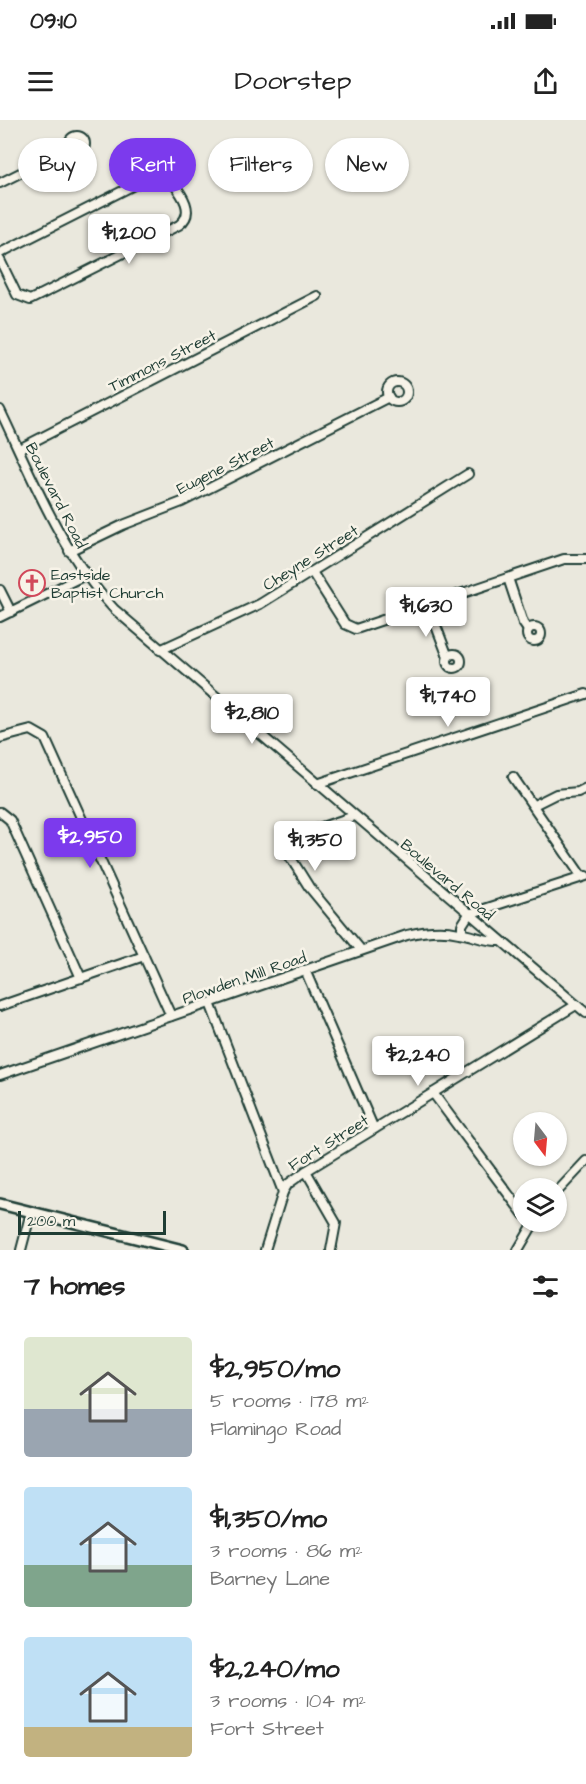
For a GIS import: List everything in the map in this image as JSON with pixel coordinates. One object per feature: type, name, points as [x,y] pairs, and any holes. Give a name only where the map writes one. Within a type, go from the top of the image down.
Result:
[{"type":"main road","points":[[0,1204],[183,1250]]},
{"type":"street","points":[[0,183],[18,174]]},
{"type":"street","points":[[0,253],[154,175],[170,179],[187,205],[186,218],[179,225],[30,300],[17,295],[0,260]]},
{"type":"street","name":"Timmons Street","points":[[19,449],[317,296]]},
{"type":"street","name":"Eugene Street","points":[[69,550],[123,525],[182,502],[389,397]]},
{"type":"street","name":"Boulevard Road","points":[[0,410],[69,550],[85,575],[114,609],[586,1013]]},
{"type":"street","name":"Cheyne Street","points":[[160,650],[260,604],[468,474]]},
{"type":"street","points":[[312,572],[341,618],[352,629],[564,559],[586,559]]},
{"type":"street","points":[[0,617],[85,575]]},
{"type":"street","points":[[508,578],[523,623],[528,630]]},
{"type":"street","points":[[0,590],[11,612]]},
{"type":"street","points":[[428,605],[448,657]]},
{"type":"street","points":[[317,784],[586,694]]},
{"type":"street","points":[[0,738],[31,730],[45,738],[171,1016]]},
{"type":"street","points":[[462,933],[462,925],[469,914],[584,876],[513,777]]},
{"type":"street","points":[[534,805],[556,794],[578,792],[586,788]]},
{"type":"street","points":[[0,812],[10,820],[81,978]]},
{"type":"street","points":[[354,816],[284,840],[282,844],[309,887],[361,950]]},
{"type":"street","name":"Plowden Mill Road","points":[[0,1075],[361,950],[420,932],[462,933],[500,941]]},
{"type":"street","points":[[0,1006],[144,956]]},
{"type":"street","points":[[305,970],[374,1129]]},
{"type":"street","name":"Fort Street","points":[[210,1003],[283,1192]]},
{"type":"street","name":"Fort Street","points":[[265,1250],[283,1192],[288,1184],[576,1005]]},
{"type":"street","points":[[433,1093],[513,1200]]},
{"type":"street","points":[[567,1181],[586,1161]]},
{"type":"street","points":[[306,1171],[336,1223],[331,1250]]},
{"type":"street","points":[[21,1250],[31,1212]]},
{"type":"street","points":[[518,1250],[526,1232]]},
{"type":"place","name":"Eastside Baptist Church","points":[[32,583]]}]
